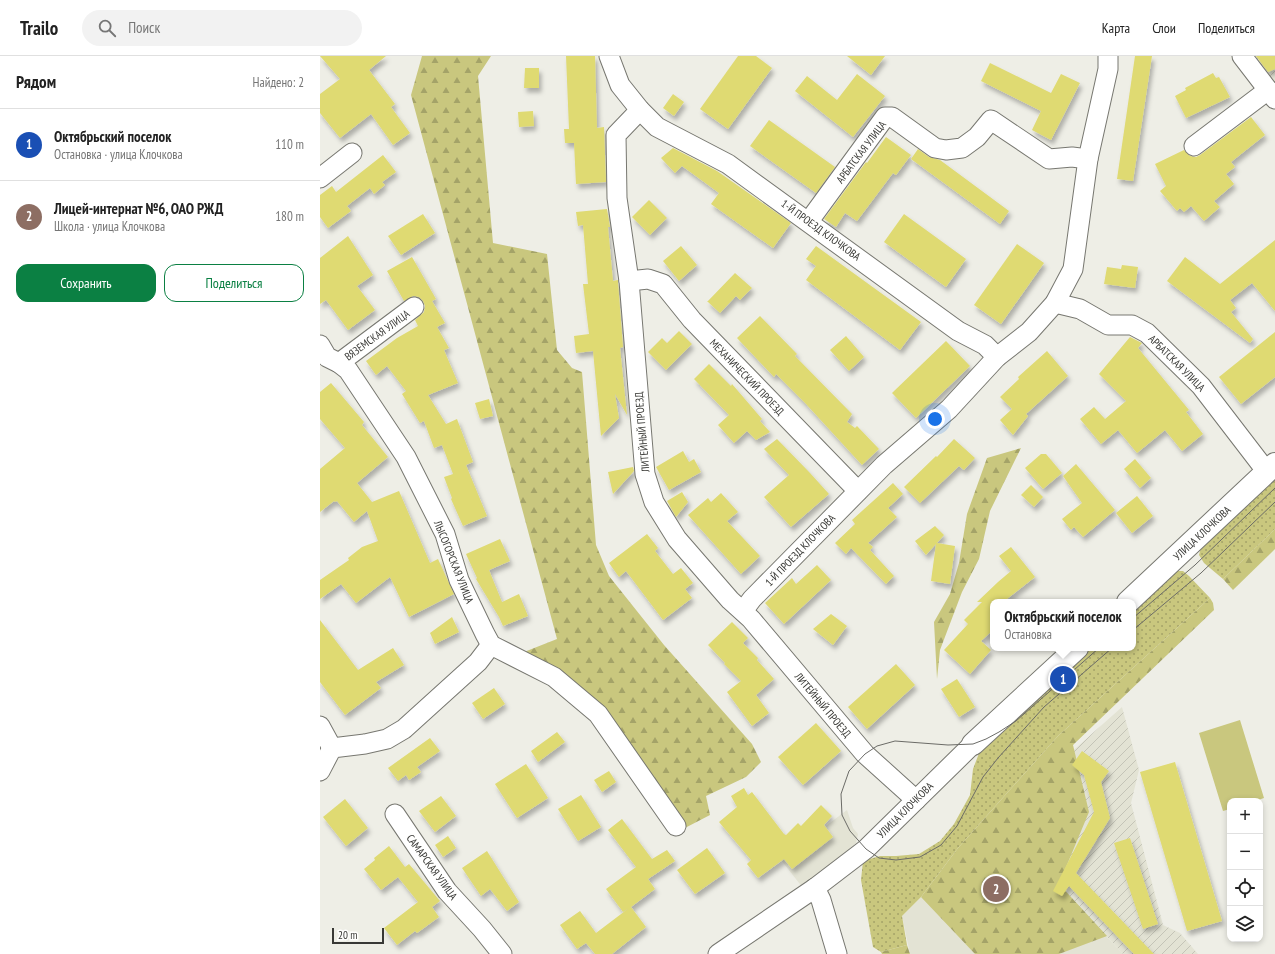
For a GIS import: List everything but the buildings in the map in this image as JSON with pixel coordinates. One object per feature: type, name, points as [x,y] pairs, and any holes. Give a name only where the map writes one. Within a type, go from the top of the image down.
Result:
[{"type":"street","points":[[609,56],[620,85],[640,110]]},
{"type":"street","name":"1-Й ПРОЕЗД КЛОЧКОВА","points":[[743,610],[752,599],[884,465],[949,409],[997,357],[1029,332],[1055,303],[1074,269],[1088,159],[1108,69],[1108,56]]},
{"type":"street","points":[[1194,146],[1271,95],[1242,56]]},
{"type":"street","name":"1-Й ПРОЕЗД КЛОЧКОВА","points":[[640,110],[657,127],[728,164],[958,330],[985,346],[997,357]]},
{"type":"street","name":"ЛИТЕЙНЫЙ ПРОЕЗД","points":[[640,110],[616,135],[617,198],[629,281],[646,474],[654,502],[677,539],[730,600],[743,610],[751,619],[865,754],[916,800]]},
{"type":"street","name":"АРБАТСКАЯ УЛИЦА","points":[[809,221],[885,118],[892,116],[935,148],[946,150],[962,148],[977,137],[991,120],[1049,159],[1072,157],[1088,159]]},
{"type":"street","points":[[320,178],[352,153]]},
{"type":"street","name":"МЕХАНИЧЕСКИЙ ПРОЕЗД","points":[[629,281],[648,280],[664,284],[692,320],[858,491]]},
{"type":"street","name":"АРБАТСКАЯ УЛИЦА","points":[[1055,303],[1080,309],[1108,325],[1132,325],[1147,333],[1201,386],[1271,468]]},
{"type":"street","name":"ВЯЗЕМСКАЯ УЛИЦА","points":[[326,357],[414,307]]},
{"type":"street","name":"ЛЫСОГОРСКАЯ УЛИЦА","points":[[326,357],[348,370],[406,457],[445,534],[459,580],[491,645]]},
{"type":"street","name":"УЛИЦА КЛОЧКОВА","points":[[1131,599],[1271,468]]},
{"type":"street","points":[[332,748],[365,744],[387,739],[404,729],[478,662],[491,645],[554,677],[598,714],[676,826]]},
{"type":"street","name":"УЛИЦА КЛОЧКОВА","points":[[718,954],[815,888],[866,849],[973,744],[1074,651]]},
{"type":"street","points":[[320,726],[332,748]]},
{"type":"street","points":[[320,771],[332,748]]},
{"type":"street","name":"САМАРСКАЯ УЛИЦА","points":[[395,814],[447,891],[482,929],[502,954]]},
{"type":"street","points":[[815,888],[822,900],[837,954]]},
{"type":"shaded area","points":[[1249,56],[1275,56],[1275,91]]},
{"type":"shaded area","points":[[1122,707],[1139,770],[1131,803],[1163,925],[1180,933],[1198,954],[1123,954],[1056,882],[1058,764]]},
{"type":"shaded area","points":[[847,810],[853,828],[858,834],[856,843],[803,888],[781,860]]},
{"type":"shaded area","points":[[921,897],[1106,936],[1123,954],[910,954],[902,916]]},
{"type":"green space","points":[[422,56],[491,56],[478,76],[493,243],[547,254],[557,350],[572,368],[582,372],[596,545],[609,576],[664,645],[752,744],[761,762],[746,777],[706,796],[710,815],[683,829],[601,713],[519,654],[557,639],[411,95]]},
{"type":"green space","points":[[1021,448],[990,511],[979,559],[962,592],[940,650],[937,679],[934,622],[950,594],[959,563],[967,514],[987,458]]},
{"type":"green space","points":[[1275,476],[1275,529],[1223,579],[1204,563],[1199,555],[1201,547]]},
{"type":"green space","points":[[1275,529],[1275,549],[1233,590],[1223,579]]},
{"type":"green space","points":[[1176,571],[1183,571],[1210,598],[1058,736],[958,848],[921,897],[902,916],[907,945],[881,952],[873,947],[861,880],[863,861],[880,856],[919,854],[940,841],[954,824],[970,795],[973,769],[981,748],[1083,651],[1136,651],[1136,604]]},
{"type":"green space","points":[[1210,598],[1213,603],[1214,610],[1073,745],[1089,812],[1059,884],[1107,936],[1059,954],[975,954],[921,897],[958,848],[1058,736]]},
{"type":"green space","points":[[1240,720],[1264,798],[1227,798],[1227,810],[1223,811],[1199,733]]},
{"type":"green space","points":[[907,945],[910,954],[882,954],[881,952]]},
{"type":"tram line","points":[[1136,615],[1195,565],[1275,488]]},
{"type":"tram line","points":[[1136,627],[1201,573],[1275,502]]},
{"type":"tram line","points":[[1096,651],[1016,721],[986,739],[973,744],[948,745],[895,741],[877,746],[865,754],[849,771],[841,794],[842,815],[850,831],[866,849],[879,858],[896,860],[920,857],[941,845],[957,826],[983,777],[998,758],[1044,707],[1109,651]]},
{"type":"place","name":"Октябрьский поселок","points":[[1063,679]]},
{"type":"place","name":"Лицей-интернат №6, ОАО РЖД","points":[[996,889]]}]
